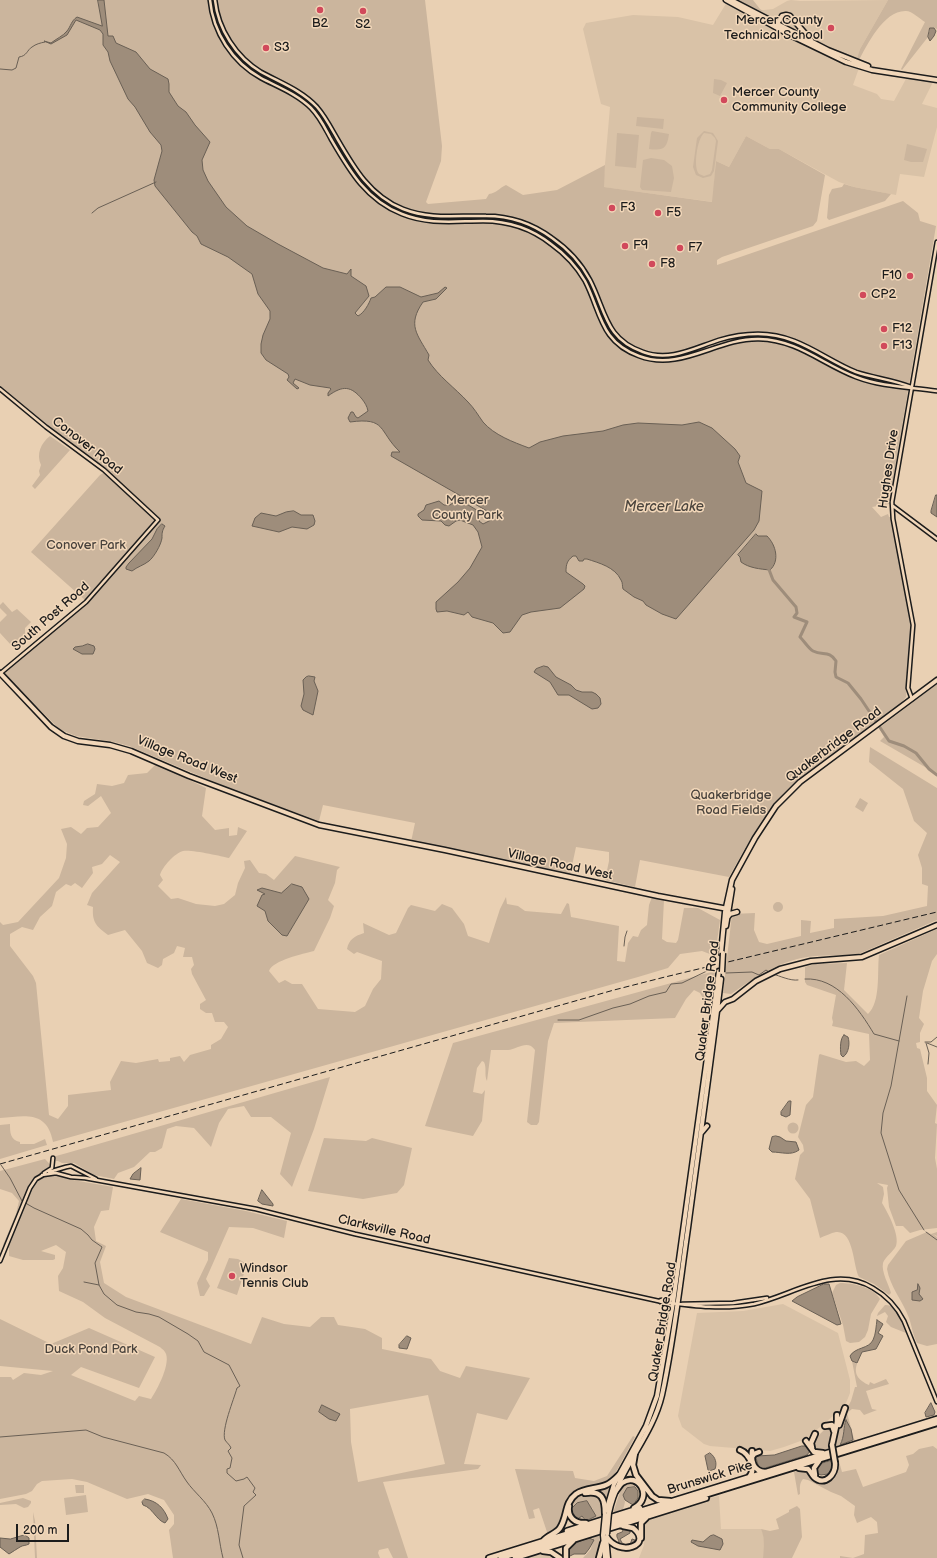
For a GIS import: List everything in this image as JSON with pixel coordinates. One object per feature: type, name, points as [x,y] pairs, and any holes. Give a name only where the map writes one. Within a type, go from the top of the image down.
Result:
[{"type":"highway","points":[[834,1434],[840,1425],[845,1408]]},
{"type":"highway","points":[[793,1468],[808,1469],[815,1478],[820,1480],[827,1479],[831,1476],[835,1471],[832,1445],[838,1415],[840,1425]]},
{"type":"highway","name":"Brunswick Pike","points":[[489,1558],[937,1419]]},
{"type":"highway","name":"Brunswick Pike","points":[[501,1558],[937,1423]]},
{"type":"highway","points":[[825,1426],[830,1424],[833,1426],[834,1434]]},
{"type":"highway","points":[[812,1448],[811,1443],[815,1434]]},
{"type":"highway","points":[[806,1441],[816,1453],[829,1453]]},
{"type":"highway","points":[[740,1450],[751,1459],[756,1470],[769,1472]]},
{"type":"highway","points":[[745,1479],[752,1475],[753,1471],[751,1451]]},
{"type":"highway","points":[[751,1459],[753,1455],[759,1452]]},
{"type":"highway","points":[[635,1453],[633,1470],[650,1494],[657,1499],[672,1501]]},
{"type":"highway","points":[[820,1460],[814,1466],[813,1470],[815,1476],[820,1480]]},
{"type":"highway","points":[[543,1541],[546,1537],[555,1533],[561,1527],[567,1506],[573,1497],[584,1490],[606,1485],[619,1475]]},
{"type":"highway","points":[[614,1493],[628,1480],[638,1483],[643,1490],[643,1496],[640,1503],[622,1513]]},
{"type":"highway","points":[[515,1558],[620,1526],[713,1495],[721,1490]]},
{"type":"highway","points":[[591,1523],[577,1522],[570,1516],[570,1505],[578,1496],[590,1492],[599,1494],[604,1501],[607,1513]]},
{"type":"highway","points":[[543,1541],[547,1538],[622,1513],[666,1501],[672,1501]]},
{"type":"highway","points":[[620,1526],[632,1527],[637,1531],[639,1542],[638,1550],[641,1523],[647,1517]]},
{"type":"highway","points":[[605,1535],[613,1552]]},
{"type":"highway","points":[[566,1558],[566,1548],[576,1539]]},
{"type":"highway","points":[[599,1558],[603,1543]]},
{"type":"highway","points":[[535,1552],[548,1551],[560,1558]]},
{"type":"main road","points":[[726,0],[766,23],[835,55],[887,72],[937,80]]},
{"type":"main road","points":[[731,0],[835,55]]},
{"type":"main road","points":[[777,24],[782,16],[790,16],[805,34],[818,45]]},
{"type":"main road","name":"Village Road West","points":[[1,672],[51,727],[68,738],[78,741],[110,745],[131,751],[187,775],[319,825],[727,909]]},
{"type":"main road","name":"Quakerbridge Road","points":[[743,859],[772,812],[786,795],[800,782],[937,680]]},
{"type":"main road","name":"Quaker Bridge Road","points":[[605,1535],[609,1497],[654,1408],[672,1310],[675,1303],[674,1294],[720,972],[727,909],[732,880],[743,859]]},
{"type":"main road","name":"Quaker Bridge Road","points":[[722,953],[727,909]]},
{"type":"main road","points":[[727,918],[730,914],[737,912]]},
{"type":"main road","points":[[717,1012],[726,1000],[736,997],[756,981],[780,969],[811,961],[862,957],[937,924]]},
{"type":"main road","name":"Quaker Bridge Road","points":[[607,1513],[614,1493],[653,1420],[660,1401],[709,1077],[720,972]]},
{"type":"main road","points":[[719,991],[726,1000]]},
{"type":"main road","points":[[709,1077],[715,1070]]},
{"type":"main road","points":[[701,1134],[707,1126]]},
{"type":"main road","points":[[662,1302],[669,1300],[674,1294]]},
{"type":"main road","points":[[662,1302],[668,1305],[672,1310]]},
{"type":"main road","points":[[604,1558],[603,1543],[605,1535]]},
{"type":"main road","points":[[605,1535],[608,1558]]},
{"type":"street","points":[[210,0],[216,26],[230,51],[244,66],[255,74],[289,92],[309,106],[320,120],[351,173],[374,198],[398,212],[420,220],[439,222],[501,222],[521,228],[544,239],[561,252],[575,266],[587,287],[604,327],[614,340],[632,353],[651,360],[670,361],[687,357],[730,342],[752,339],[768,340],[782,342],[800,348],[842,371],[862,379],[881,384],[937,391]]},
{"type":"street","points":[[215,0],[218,16],[223,29],[237,51],[257,69],[297,90],[312,102],[325,117],[359,174],[378,194],[398,207],[418,214],[439,217],[498,217],[518,221],[544,232],[565,248],[579,263],[590,280],[609,326],[620,338],[632,347],[651,354],[668,356],[682,353],[731,336],[752,334],[784,337],[803,344],[843,366],[862,374],[904,386],[909,391],[910,395]]},
{"type":"street","name":"Hughes Drive","points":[[912,699],[908,688],[913,625],[893,519],[892,505],[937,242]]},
{"type":"street","points":[[904,386],[914,377]]},
{"type":"street","name":"Conover Road","points":[[0,389],[46,427],[104,470],[158,520]]},
{"type":"street","points":[[892,505],[937,539]]},
{"type":"street","name":"South Post Road","points":[[1,672],[86,602],[158,520]]},
{"type":"street","points":[[0,1261],[31,1185],[42,1175],[51,1170],[54,1164],[53,1158]]},
{"type":"street","points":[[42,1175],[71,1166],[100,1181]]},
{"type":"street","name":"Clarksville Road","points":[[42,1175],[60,1173],[71,1177],[85,1178],[256,1209],[355,1234],[662,1302],[710,1307],[754,1304],[817,1282],[830,1279],[850,1280],[866,1284],[882,1294],[895,1307],[904,1321],[937,1402]]},
{"type":"shaded area","name":"Mercer County Technical School","points":[[791,0],[888,0],[860,49],[856,61],[755,11],[773,9]]},
{"type":"shaded area","name":"Mercer County Community College","points":[[727,2],[766,24],[859,68],[853,85],[877,94],[881,99],[894,101],[907,77],[933,82],[922,104],[937,108],[937,127],[924,177],[900,174],[896,195],[854,187],[839,182],[779,149],[770,149],[746,136],[729,167],[716,161],[713,202],[603,187],[610,107],[601,104],[583,29],[586,23],[633,15],[678,17],[713,25]]},
{"type":"shaded area","points":[[783,1304],[838,1333],[850,1380],[850,1393],[846,1403],[806,1439],[784,1447],[770,1451],[710,1446],[704,1444],[682,1427],[678,1416],[697,1313],[743,1311]]},
{"type":"shaded area","points":[[719,1496],[721,1529],[761,1529],[765,1547],[763,1558],[639,1558],[644,1545],[643,1522],[701,1500]]},
{"type":"shaded area","points":[[537,1554],[547,1554],[553,1558],[525,1558]]},
{"type":"green space","name":"Mercer County Park","points":[[0,0],[425,0],[442,146],[441,161],[426,202],[428,204],[486,199],[489,194],[494,193],[506,185],[523,195],[557,190],[605,165],[604,187],[712,202],[716,161],[729,167],[746,136],[770,149],[779,149],[825,175],[817,221],[813,226],[722,257],[717,260],[717,265],[903,201],[918,213],[920,221],[936,226],[893,479],[895,480],[892,501],[889,501],[889,504],[872,507],[881,517],[888,514],[889,517],[891,517],[911,627],[906,697],[901,703],[794,783],[784,793],[774,804],[758,827],[729,877],[640,860],[635,887],[605,880],[609,861],[609,852],[576,847],[570,875],[411,842],[415,823],[323,805],[319,821],[231,789],[129,746],[76,736],[59,729],[5,674],[6,671],[89,601],[160,521],[142,502],[102,468],[0,388]]},
{"type":"green space","points":[[732,0],[753,0],[763,11],[755,11]]},
{"type":"green space","points":[[888,0],[937,0],[937,29],[934,28],[928,31],[928,37],[902,70],[901,69],[925,22],[908,11],[898,12],[890,16],[871,38],[858,62],[856,61],[860,49]]},
{"type":"green space","points":[[714,79],[727,83],[720,96],[713,93]]},
{"type":"green space","points":[[637,117],[664,119],[663,129],[636,126]]},
{"type":"green space","points":[[652,131],[669,134],[664,148],[649,149]]},
{"type":"green space","points":[[704,131],[713,133],[718,141],[714,171],[711,176],[703,178],[696,175],[693,167],[697,138]],"holes":[[[704,133],[711,134],[716,141],[712,170],[710,174],[704,176],[699,174],[697,171],[696,160],[698,147],[699,141]]]},
{"type":"green space","points":[[617,133],[639,135],[636,168],[615,166]]},
{"type":"green space","points":[[907,144],[927,149],[923,162],[911,162],[904,160]]},
{"type":"green space","points":[[651,158],[664,160],[672,166],[674,178],[671,192],[642,190],[640,187],[643,160]]},
{"type":"green space","points":[[844,184],[891,194],[885,201],[829,220],[827,218],[829,195],[832,189],[842,187]]},
{"type":"green space","points":[[50,436],[70,450],[35,489],[32,486],[40,475],[40,449]]},
{"type":"green space","name":"Conover Park","points":[[105,472],[156,521],[86,601],[31,552],[100,475]]},
{"type":"green space","points":[[3,602],[12,612],[17,609],[31,622],[25,628],[25,634],[11,645],[0,633],[0,622],[7,615],[0,608],[0,605]]},
{"type":"green space","points":[[937,684],[937,774],[880,741],[884,737],[879,728]]},
{"type":"green space","points":[[870,747],[937,788],[937,920],[861,953],[815,956],[792,961],[770,969],[731,994],[723,993],[732,914],[755,913],[754,930],[759,942],[767,944],[801,936],[801,920],[811,921],[810,933],[834,928],[834,919],[883,916],[927,906],[928,886],[922,884],[922,868],[918,855],[927,833],[914,821],[903,789],[869,762]]},
{"type":"green space","points":[[156,764],[206,788],[202,816],[215,830],[229,828],[229,836],[237,835],[238,827],[247,831],[229,858],[192,851],[183,851],[173,857],[161,872],[160,875],[163,880],[158,886],[171,899],[178,898],[196,904],[215,906],[224,904],[235,895],[238,883],[245,868],[244,861],[250,860],[259,873],[266,874],[274,880],[295,856],[340,867],[337,870],[335,883],[328,900],[334,906],[330,918],[314,951],[282,961],[272,967],[269,971],[279,983],[285,980],[292,984],[302,984],[318,1009],[355,1012],[365,1006],[373,989],[381,979],[382,961],[357,952],[354,954],[347,949],[349,943],[355,937],[364,933],[363,923],[389,935],[396,933],[408,908],[411,905],[435,911],[442,904],[452,908],[464,924],[468,936],[489,943],[500,909],[506,897],[507,904],[518,906],[525,911],[561,914],[567,903],[569,904],[571,917],[619,926],[617,961],[625,962],[628,943],[633,936],[638,937],[641,930],[647,925],[649,905],[652,897],[664,900],[662,939],[667,942],[676,943],[678,940],[684,908],[698,908],[720,920],[715,956],[702,951],[680,954],[668,968],[638,977],[53,1142],[46,1124],[34,1117],[18,1116],[0,1118],[0,922],[3,925],[18,922],[59,878],[66,858],[67,844],[61,829],[71,827],[81,834],[87,828],[98,827],[111,813],[101,796],[88,806],[83,805],[84,801],[95,794],[97,784],[112,786],[124,783],[128,775],[147,773]],"holes":[[[110,855],[120,862],[92,893],[87,905],[93,907],[94,920],[100,929],[108,935],[125,930],[142,951],[147,963],[158,968],[162,965],[163,959],[174,953],[177,946],[185,948],[183,957],[192,957],[194,965],[191,969],[192,974],[206,1000],[200,1004],[200,1009],[206,1013],[212,1013],[215,1022],[224,1022],[228,1027],[221,1039],[211,1045],[211,1049],[190,1055],[184,1062],[180,1056],[170,1058],[170,1061],[159,1062],[158,1059],[136,1063],[121,1061],[110,1082],[111,1090],[68,1095],[68,1106],[58,1119],[49,1115],[36,983],[33,976],[10,946],[10,934],[22,927],[33,930],[40,917],[52,906],[56,892],[66,884],[71,886],[75,883],[82,888],[93,873],[92,867],[102,864]]]},
{"type":"green space","points":[[860,798],[868,803],[863,812],[855,807]]},
{"type":"green space","points":[[776,902],[780,902],[782,903],[782,911],[776,912],[773,909],[773,905]]},
{"type":"green space","points":[[937,929],[937,954],[932,961],[923,991],[919,1018],[924,1024],[920,1033],[920,1042],[916,1043],[917,1048],[920,1049],[927,1078],[927,1091],[937,1105],[935,1123],[937,1124],[935,1158],[937,1169],[937,1228],[910,1233],[903,1226],[896,1226],[889,1207],[888,1185],[877,1183],[883,1187],[884,1194],[882,1203],[893,1224],[897,1241],[896,1246],[883,1263],[884,1274],[891,1293],[889,1295],[874,1284],[859,1277],[850,1242],[842,1233],[836,1232],[820,1238],[810,1199],[795,1179],[800,1155],[804,1151],[803,1145],[798,1137],[806,1105],[813,1097],[819,1055],[820,1054],[846,1062],[856,1061],[864,1066],[870,1060],[869,1034],[832,1026],[836,995],[807,985],[805,982],[805,967],[815,964],[847,963],[844,990],[868,1014],[872,1009],[877,995],[879,955]]},
{"type":"green space","points":[[715,971],[713,995],[704,1000],[700,993],[694,990],[686,999],[675,1018],[554,1023],[548,1041],[539,1122],[537,1125],[531,1125],[527,1122],[535,1050],[529,1045],[526,1045],[508,1050],[491,1050],[487,1081],[484,1062],[482,1061],[477,1068],[473,1092],[482,1094],[485,1090],[482,1121],[473,1136],[425,1126],[453,1043]]},
{"type":"green space","points":[[330,1077],[314,1129],[292,1187],[280,1174],[291,1133],[271,1117],[251,1117],[244,1106],[228,1109],[219,1123],[211,1147],[194,1128],[176,1126],[167,1129],[162,1148],[155,1152],[150,1152],[134,1167],[118,1173],[114,1179],[94,1175],[74,1163],[62,1163],[56,1161],[56,1156]]},
{"type":"green space","points":[[793,1122],[797,1124],[799,1128],[797,1132],[793,1134],[789,1132],[787,1128],[789,1124]]},
{"type":"green space","points":[[10,1124],[12,1138],[20,1142],[20,1144],[34,1144],[45,1139],[47,1145],[0,1159],[0,1125]]},
{"type":"green space","points":[[324,1138],[366,1141],[372,1138],[412,1148],[404,1185],[397,1193],[363,1199],[308,1191]]},
{"type":"green space","name":"Duck Pond Park","points":[[45,1159],[59,1174],[67,1179],[113,1187],[109,1210],[101,1211],[94,1227],[96,1241],[106,1246],[100,1262],[104,1283],[126,1297],[251,1344],[262,1317],[284,1324],[310,1327],[321,1317],[334,1317],[338,1325],[365,1329],[382,1338],[382,1349],[431,1359],[440,1371],[460,1378],[466,1366],[530,1378],[507,1420],[477,1413],[464,1464],[481,1465],[478,1469],[383,1482],[408,1558],[393,1558],[388,1548],[379,1550],[378,1553],[380,1558],[173,1558],[169,1530],[174,1524],[174,1515],[164,1500],[148,1494],[127,1499],[87,1482],[72,1479],[42,1481],[37,1484],[32,1491],[26,1494],[0,1499],[0,1377],[11,1377],[13,1380],[24,1373],[41,1375],[53,1371],[0,1366],[0,1319],[51,1344],[89,1328],[155,1357],[139,1388],[81,1367],[71,1375],[135,1401],[139,1396],[151,1399],[163,1376],[167,1357],[159,1346],[105,1318],[83,1302],[59,1291],[58,1276],[63,1268],[66,1252],[56,1245],[41,1251],[55,1255],[55,1259],[53,1260],[23,1260],[9,1256],[9,1248],[3,1245],[16,1214],[19,1201],[12,1193],[0,1189],[0,1171]],"holes":[[[428,1395],[445,1464],[358,1482],[351,1442],[350,1409]]]},
{"type":"green space","points":[[181,1199],[246,1211],[287,1221],[284,1238],[253,1228],[229,1227],[206,1279],[210,1286],[204,1296],[200,1296],[197,1283],[208,1260],[208,1252],[160,1232]]},
{"type":"green space","points":[[927,1232],[931,1234],[937,1232],[937,1236],[933,1234],[937,1237],[937,1344],[927,1346],[917,1343],[909,1318],[891,1282],[887,1269],[888,1265],[906,1241]]},
{"type":"green space","name":"Windsor Tennis Club","points":[[229,1258],[238,1259],[247,1264],[237,1295],[217,1288]]},
{"type":"green space","points":[[840,1283],[862,1286],[873,1291],[880,1299],[871,1314],[865,1337],[859,1342],[850,1343],[846,1341],[843,1325],[832,1293],[836,1285]]},
{"type":"green space","points":[[885,1305],[889,1305],[896,1310],[903,1322],[906,1333],[891,1327],[886,1322],[888,1316],[885,1312],[877,1316]]},
{"type":"green space","points":[[852,1361],[857,1364],[856,1371],[858,1377],[863,1382],[869,1385],[870,1382],[874,1384],[886,1379],[889,1384],[866,1391],[872,1409],[877,1410],[864,1415],[860,1410],[852,1409],[847,1413],[854,1439],[856,1441],[853,1443],[851,1429],[846,1420],[842,1441],[836,1447],[833,1446],[855,1387],[857,1387]]},
{"type":"green space","points":[[828,1426],[831,1426],[832,1431],[830,1448],[820,1453],[814,1450],[813,1441]]},
{"type":"green space","points":[[633,1436],[635,1437],[612,1479],[606,1484],[582,1489],[569,1499],[559,1527],[548,1535],[539,1508],[533,1510],[535,1518],[529,1519],[515,1469],[573,1471],[575,1478],[594,1481],[607,1476]]},
{"type":"green space","points":[[933,1446],[937,1449],[937,1558],[853,1558],[864,1554],[865,1535],[878,1533],[877,1522],[871,1517],[857,1523],[854,1515],[855,1506],[841,1496],[808,1480],[803,1479],[800,1486],[800,1494],[798,1495],[794,1472],[802,1470],[814,1479],[830,1480],[836,1473],[836,1459],[838,1458],[842,1472],[856,1469],[863,1487],[906,1472],[909,1465],[906,1456],[913,1454],[919,1449]]},
{"type":"green space","points":[[627,1482],[636,1482],[641,1487],[641,1495],[639,1500],[633,1506],[638,1497],[638,1492],[636,1486],[629,1487],[625,1494],[623,1510],[613,1513],[622,1486]]},
{"type":"green space","points":[[611,1484],[606,1503],[603,1497],[588,1491]]},
{"type":"green space","points":[[75,1485],[84,1485],[84,1493],[76,1493]]},
{"type":"green space","points":[[585,1494],[598,1495],[604,1504],[601,1518],[580,1522],[571,1516],[572,1505],[575,1500]],"holes":[[[592,1508],[594,1513],[584,1520],[583,1517],[580,1517]]]},
{"type":"green space","points":[[86,1495],[88,1512],[66,1515],[64,1498]]},
{"type":"green space","points":[[23,1498],[31,1501],[28,1507],[24,1508],[16,1504],[0,1505],[0,1503]]},
{"type":"green space","points":[[797,1506],[800,1509],[802,1537],[792,1558],[763,1558],[764,1539],[761,1529],[770,1531],[779,1529],[776,1519]]},
{"type":"green space","points":[[33,1512],[35,1521],[37,1558],[35,1558]]},
{"type":"green space","points":[[599,1531],[599,1558],[583,1558],[591,1549],[593,1536]]},
{"type":"green space","points":[[840,1556],[853,1558],[840,1558]]},
{"type":"water","name":"Mercer Lake","points":[[98,0],[104,0],[108,36],[113,36],[116,43],[136,52],[150,69],[168,79],[169,92],[178,106],[186,112],[210,142],[202,160],[203,170],[208,181],[226,207],[247,226],[323,268],[347,274],[351,269],[351,276],[366,286],[369,296],[355,313],[358,316],[366,308],[371,298],[375,297],[386,287],[400,287],[421,297],[438,293],[445,287],[447,288],[436,299],[423,302],[416,317],[416,329],[429,355],[428,360],[432,366],[470,404],[487,427],[510,441],[529,448],[540,442],[563,436],[603,431],[623,425],[638,423],[682,425],[699,422],[712,428],[735,449],[740,456],[738,462],[746,483],[762,491],[759,521],[754,530],[676,619],[662,614],[646,605],[643,601],[634,597],[623,589],[622,582],[611,569],[587,559],[579,561],[576,556],[573,556],[568,561],[566,572],[583,584],[585,586],[584,589],[560,608],[531,612],[522,615],[510,632],[503,633],[493,623],[472,617],[468,612],[464,615],[447,611],[437,612],[436,602],[458,582],[470,568],[482,547],[478,532],[473,525],[460,520],[449,526],[445,525],[441,521],[422,520],[418,514],[424,510],[426,505],[439,501],[444,505],[450,505],[458,499],[480,512],[479,521],[483,524],[491,520],[491,516],[487,511],[391,456],[392,452],[400,452],[381,427],[370,422],[350,422],[348,418],[351,412],[353,412],[358,418],[368,411],[363,400],[350,389],[346,388],[338,390],[328,396],[331,389],[330,388],[310,385],[295,379],[293,383],[299,388],[297,389],[287,380],[289,377],[288,374],[266,360],[261,353],[261,344],[270,319],[270,311],[258,294],[252,274],[228,257],[201,244],[197,236],[192,232],[155,186],[154,180],[162,151],[161,145],[150,132],[135,107],[128,99],[110,61],[108,52],[103,45],[103,34],[100,30],[76,20],[67,35],[51,44],[44,41],[51,43],[61,36],[67,31],[77,17],[102,26]]},
{"type":"water","points":[[930,28],[934,28],[936,31],[930,41],[928,37]]},
{"type":"water","points":[[937,495],[937,517],[931,513]]},
{"type":"water","points":[[294,511],[301,515],[313,515],[315,521],[314,525],[307,529],[292,527],[279,532],[252,526],[255,518],[261,513],[276,516]]},
{"type":"water","points":[[162,524],[165,526],[162,532],[162,538],[153,557],[132,571],[126,569],[129,563],[152,539],[157,529]]},
{"type":"water","points":[[756,534],[758,536],[767,536],[775,548],[776,558],[770,570],[748,566],[741,562],[738,555]]},
{"type":"water","points":[[88,644],[94,646],[95,649],[93,654],[82,654],[73,649],[75,647]]},
{"type":"water","points":[[544,666],[548,667],[556,677],[571,685],[576,690],[596,694],[600,698],[601,704],[598,708],[592,709],[569,695],[558,695],[550,682],[534,672],[536,669]]},
{"type":"water","points":[[309,676],[315,677],[314,681],[318,691],[313,715],[303,710],[301,706],[304,694],[303,680]]},
{"type":"water","points":[[292,884],[302,887],[309,899],[287,936],[282,935],[268,921],[265,911],[257,906],[262,895],[265,894],[257,890],[262,888],[281,893]]},
{"type":"water","points":[[844,1035],[848,1037],[849,1045],[847,1053],[843,1057],[841,1055],[840,1047]]},
{"type":"water","points":[[789,1101],[791,1101],[790,1115],[786,1117],[781,1115],[781,1112]]},
{"type":"water","points":[[776,1136],[786,1141],[796,1142],[799,1150],[793,1153],[772,1152],[769,1149],[772,1137]]},
{"type":"water","points":[[141,1168],[140,1180],[130,1179],[133,1174]]},
{"type":"water","points":[[262,1190],[273,1206],[262,1204],[258,1201]]},
{"type":"water","points":[[824,1284],[829,1284],[841,1324],[837,1325],[792,1301]]},
{"type":"water","points":[[918,1284],[920,1288],[919,1294],[923,1299],[920,1301],[912,1300],[912,1292],[917,1290]]},
{"type":"water","points":[[877,1320],[883,1324],[878,1333],[883,1336],[876,1349],[862,1352],[857,1363],[852,1361],[850,1356],[852,1353],[868,1345],[873,1340]]},
{"type":"water","points":[[407,1336],[411,1338],[407,1349],[399,1348],[399,1345]]},
{"type":"water","points":[[931,1403],[935,1412],[934,1415],[926,1417],[925,1413]]},
{"type":"water","points":[[322,1405],[340,1414],[336,1421],[329,1419],[319,1412]]},
{"type":"water","points":[[846,1420],[851,1429],[853,1440],[840,1445],[843,1438]]},
{"type":"water","points":[[802,1446],[807,1446],[810,1451],[807,1455],[762,1469],[759,1468],[756,1458],[757,1456],[774,1455]]},
{"type":"water","points":[[710,1453],[716,1461],[716,1465],[715,1469],[709,1471],[705,1456]]},
{"type":"water","points":[[831,1461],[833,1467],[828,1474],[821,1475],[816,1473],[820,1464]]},
{"type":"water","points":[[635,1487],[638,1491],[638,1498],[633,1505],[625,1500],[623,1495],[627,1488]]},
{"type":"water","points":[[145,1499],[153,1501],[162,1508],[168,1519],[165,1523],[143,1505],[142,1502]]},
{"type":"water","points":[[587,1501],[596,1516],[586,1521],[582,1516],[576,1520],[571,1509],[577,1503]]},
{"type":"water","points":[[624,1528],[630,1531],[630,1533],[620,1539],[622,1543],[628,1546],[630,1545],[632,1539],[635,1540],[633,1549],[628,1551],[621,1548],[617,1537],[617,1534],[622,1532]]},
{"type":"water","points":[[25,1535],[29,1538],[29,1544],[21,1546],[9,1554],[0,1547],[0,1538],[10,1539]]},
{"type":"water","points":[[714,1535],[722,1539],[723,1544],[720,1550],[698,1546],[691,1542],[692,1540],[703,1542],[710,1536]]},
{"type":"water","points":[[589,1538],[594,1540],[585,1554],[574,1554],[570,1556],[567,1553],[573,1545],[579,1541]]},
{"type":"waterway","points":[[0,69],[12,70],[16,68],[19,57],[24,55],[30,48],[45,42]]},
{"type":"waterway","points":[[92,213],[98,208],[156,182]]},
{"type":"waterway","points":[[768,567],[773,580],[796,607],[797,613],[794,617],[807,622],[800,637],[808,647],[813,651],[831,656],[836,661],[836,677],[848,683],[861,699],[889,741],[904,746],[916,753],[929,769],[937,775]]},
{"type":"waterway","points":[[624,946],[627,931]]},
{"type":"waterway","points":[[558,1020],[579,1020],[613,1008],[630,1004],[649,996],[666,992],[671,984],[682,983],[709,970],[715,970]]},
{"type":"waterway","points":[[726,973],[752,972],[759,975],[766,970],[769,972]]},
{"type":"waterway","points":[[773,974],[788,979],[798,980]]},
{"type":"waterway","points":[[805,979],[827,983],[837,989],[854,1005],[874,1034],[899,1041]]},
{"type":"waterway","points":[[907,996],[891,1086],[883,1113],[881,1133],[899,1190],[924,1230]]},
{"type":"waterway","points":[[925,1042],[931,1042],[937,1037]]},
{"type":"waterway","points":[[926,1043],[929,1053],[928,1064]]},
{"type":"waterway","points":[[927,1043],[937,1047]]},
{"type":"waterway","points":[[1,1165],[10,1178],[22,1201],[81,1229],[102,1247],[95,1263],[99,1285],[104,1294],[117,1305],[136,1312],[159,1317],[198,1341],[204,1352],[229,1365],[240,1386],[237,1388],[228,1414],[224,1435],[225,1440],[231,1448],[228,1451],[232,1458],[230,1468],[227,1469],[227,1473],[236,1481],[247,1477],[255,1488],[253,1492],[256,1495],[244,1506],[239,1545],[243,1558]]},
{"type":"waterway","points":[[926,1232],[937,1240]]},
{"type":"waterway","points":[[84,1282],[99,1285]]},
{"type":"waterway","points":[[0,1437],[86,1430],[103,1437],[164,1453],[174,1462],[187,1482],[207,1504],[218,1529],[223,1558]]},
{"type":"railway","points":[[0,1164],[614,990],[937,912]]},
{"type":"place","name":"B2","points":[[320,10]]},
{"type":"place","name":"S2","points":[[363,11]]},
{"type":"place","name":"Mercer County Technical School","points":[[831,28]]},
{"type":"place","name":"S3","points":[[266,48]]},
{"type":"place","name":"Mercer County Community College","points":[[724,100]]},
{"type":"place","name":"F3","points":[[612,208]]},
{"type":"place","name":"F5","points":[[658,213]]},
{"type":"place","name":"F9","points":[[625,246]]},
{"type":"place","name":"F7","points":[[680,248]]},
{"type":"place","name":"F8","points":[[652,264]]},
{"type":"place","name":"F10","points":[[910,276]]},
{"type":"place","name":"CP2","points":[[863,295]]},
{"type":"place","name":"F12","points":[[884,329]]},
{"type":"place","name":"F13","points":[[884,346]]},
{"type":"place","name":"Windsor Tennis Club","points":[[232,1276]]},
{"type":"park label","name":"Quakerbridge Road Fields","points":[[731,804]]}]
